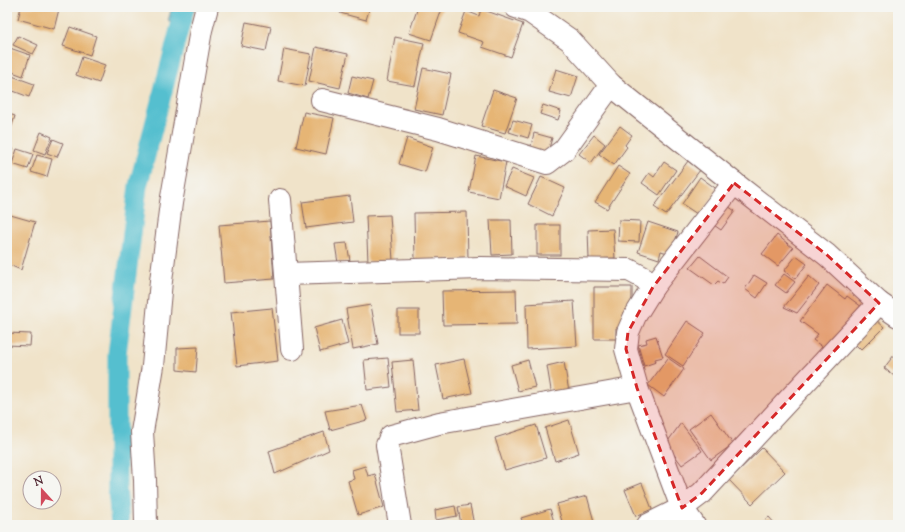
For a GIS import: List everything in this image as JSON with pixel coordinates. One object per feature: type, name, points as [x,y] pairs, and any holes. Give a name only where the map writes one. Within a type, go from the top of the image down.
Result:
[{"type":"street","points":[[146,525],[142,432],[153,366],[160,281],[201,30],[207,7]]},
{"type":"street","points":[[516,7],[530,12],[570,40],[611,85],[827,255],[879,303],[898,316]]},
{"type":"street","points":[[322,100],[438,129],[547,163],[564,150],[611,85]]},
{"type":"street","points":[[688,516],[638,388],[626,348],[628,332],[635,316],[653,288],[734,183]]},
{"type":"street","points":[[280,200],[292,349]]},
{"type":"street","points":[[286,274],[480,268],[629,270],[644,278],[653,288]]},
{"type":"street","points":[[648,525],[688,516],[702,493],[879,303]]},
{"type":"street","points":[[400,525],[387,445],[391,436],[439,423],[638,388]]},
{"type":"highlighted area","points":[[734,183],[827,255],[879,303],[702,493],[682,508],[637,388],[626,349],[628,332],[653,287]]},
{"type":"water","points":[[172,7],[195,7],[188,28],[168,21]]},
{"type":"building","points":[[21,7],[54,7],[59,9],[54,29],[18,19]]},
{"type":"building","points":[[342,7],[370,7],[366,20],[340,13]]},
{"type":"building","points":[[418,7],[436,7],[442,9],[431,40],[409,33]]},
{"type":"building","points":[[481,9],[523,24],[511,57],[482,47],[484,42],[458,33],[466,11],[479,16]]},
{"type":"building","points":[[246,22],[271,27],[266,51],[241,46]]},
{"type":"building","points":[[70,27],[96,36],[90,55],[63,46]]},
{"type":"building","points":[[18,36],[38,45],[33,54],[13,45]]},
{"type":"building","points":[[395,37],[424,43],[415,86],[387,81]]},
{"type":"building","points":[[7,47],[30,55],[23,76],[7,70]]},
{"type":"building","points":[[316,47],[348,54],[340,88],[309,81]]},
{"type":"building","points":[[284,49],[311,54],[305,86],[278,81]]},
{"type":"building","points":[[82,57],[105,65],[99,83],[76,75]]},
{"type":"building","points":[[423,68],[451,74],[442,115],[414,109]]},
{"type":"building","points":[[556,69],[578,76],[571,98],[549,92]]},
{"type":"building","points":[[12,76],[34,84],[29,97],[8,89]]},
{"type":"building","points":[[352,76],[373,81],[368,99],[348,93]]},
{"type":"building","points":[[493,90],[517,98],[505,133],[481,126]]},
{"type":"building","points":[[543,105],[561,111],[558,120],[540,114]]},
{"type":"building","points":[[304,112],[334,118],[326,154],[296,147]]},
{"type":"building","points":[[7,113],[15,116],[7,141]]},
{"type":"building","points":[[513,120],[532,125],[528,138],[509,132]]},
{"type":"building","points":[[620,126],[632,135],[625,145],[627,147],[614,165],[599,154]]},
{"type":"building","points":[[41,132],[52,137],[45,154],[34,150]]},
{"type":"building","points":[[534,133],[552,138],[547,155],[530,150]]},
{"type":"building","points":[[594,135],[605,144],[591,163],[579,154]]},
{"type":"building","points":[[407,138],[433,147],[425,172],[399,164]]},
{"type":"building","points":[[53,139],[63,143],[57,157],[47,153]]},
{"type":"building","points":[[7,145],[13,148],[7,162]]},
{"type":"building","points":[[17,149],[33,154],[28,169],[12,164]]},
{"type":"building","points":[[37,155],[52,159],[47,177],[31,172]]},
{"type":"building","points":[[476,156],[506,162],[499,198],[469,192]]},
{"type":"building","points":[[688,161],[700,170],[666,215],[654,207]]},
{"type":"building","points":[[664,162],[676,170],[659,195],[642,183],[649,173],[654,177]]},
{"type":"building","points":[[618,166],[630,174],[607,209],[595,202]]},
{"type":"building","points":[[512,169],[534,178],[526,196],[504,186]]},
{"type":"building","points":[[541,177],[565,188],[552,216],[528,204]]},
{"type":"building","points":[[700,177],[718,190],[700,216],[682,204]]},
{"type":"building","points":[[350,196],[353,222],[306,228],[302,202]]},
{"type":"building","points":[[725,204],[735,211],[721,230],[711,223]]},
{"type":"building","points":[[467,212],[468,260],[415,261],[414,213]]},
{"type":"building","points":[[7,214],[35,222],[21,270],[7,264]]},
{"type":"building","points":[[390,215],[393,261],[368,262],[366,216]]},
{"type":"building","points":[[490,220],[511,220],[512,254],[492,255]]},
{"type":"building","points":[[619,220],[640,221],[639,242],[618,241]]},
{"type":"building","points":[[270,221],[274,279],[224,283],[219,225]]},
{"type":"building","points":[[648,222],[678,232],[671,254],[661,251],[659,259],[638,252]]},
{"type":"building","points":[[537,225],[560,225],[560,255],[537,255]]},
{"type":"building","points":[[613,229],[615,258],[589,259],[588,230]]},
{"type":"building","points":[[777,235],[793,248],[778,266],[762,254]]},
{"type":"building","points":[[347,243],[350,261],[338,263],[335,244]]},
{"type":"building","points":[[700,256],[728,277],[723,284],[718,281],[714,285],[690,268]]},
{"type":"building","points":[[796,256],[807,264],[795,279],[784,271]]},
{"type":"building","points":[[784,274],[795,282],[786,293],[775,285]]},
{"type":"building","points":[[754,275],[767,283],[757,298],[745,289]]},
{"type":"building","points":[[809,276],[819,285],[797,313],[784,307]]},
{"type":"building","points":[[827,285],[845,299],[847,296],[862,307],[828,351],[813,340],[818,334],[800,321]]},
{"type":"building","points":[[594,287],[632,287],[632,311],[624,311],[625,328],[616,328],[616,339],[594,339]]},
{"type":"building","points":[[516,290],[517,324],[443,325],[442,291]]},
{"type":"building","points":[[574,301],[577,346],[527,349],[526,304]]},
{"type":"building","points":[[371,305],[378,344],[353,349],[346,309]]},
{"type":"building","points":[[272,308],[278,361],[237,366],[231,312]]},
{"type":"building","points":[[398,310],[419,310],[419,333],[398,333]]},
{"type":"building","points":[[875,319],[884,327],[861,350],[853,342]]},
{"type":"building","points":[[342,320],[348,344],[320,352],[314,328]]},
{"type":"building","points":[[687,321],[705,333],[683,366],[665,354]]},
{"type":"building","points":[[7,333],[31,334],[30,346],[7,345]]},
{"type":"building","points":[[656,336],[663,357],[655,359],[656,362],[644,366],[638,345],[647,343],[646,339]]},
{"type":"building","points":[[198,347],[196,372],[177,370],[177,348]]},
{"type":"building","points":[[898,350],[898,379],[884,368]]},
{"type":"building","points":[[388,358],[391,387],[367,390],[364,360]]},
{"type":"building","points":[[668,358],[684,369],[664,397],[648,385]]},
{"type":"building","points":[[464,359],[472,393],[443,399],[436,365]]},
{"type":"building","points":[[413,360],[418,410],[397,412],[392,362]]},
{"type":"building","points":[[528,360],[535,387],[518,391],[511,365]]},
{"type":"building","points":[[564,362],[569,392],[552,396],[547,366]]},
{"type":"building","points":[[362,405],[367,420],[330,430],[325,411]]},
{"type":"building","points":[[711,413],[733,444],[711,460],[689,429]]},
{"type":"building","points":[[569,420],[579,453],[555,461],[545,428]]},
{"type":"building","points":[[681,423],[702,451],[682,465],[666,444]]},
{"type":"building","points":[[536,425],[546,458],[505,470],[495,438]]},
{"type":"building","points":[[324,432],[329,450],[275,474],[269,451]]},
{"type":"building","points":[[762,448],[785,472],[752,504],[729,480]]},
{"type":"building","points":[[365,466],[368,476],[375,474],[384,507],[358,515],[348,481],[354,479],[352,470]]},
{"type":"building","points":[[642,483],[652,509],[636,516],[625,490]]},
{"type":"building","points":[[587,496],[595,525],[563,525],[557,504]]},
{"type":"building","points":[[470,505],[474,525],[461,525],[458,507]]},
{"type":"building","points":[[455,506],[457,516],[436,520],[435,510]]},
{"type":"building","points":[[550,509],[555,525],[524,525],[521,518]]},
{"type":"building","points":[[769,517],[776,525],[759,525]]},
{"type":"waterway","points":[[120,525],[117,487],[117,354],[138,186],[185,7]]}]
